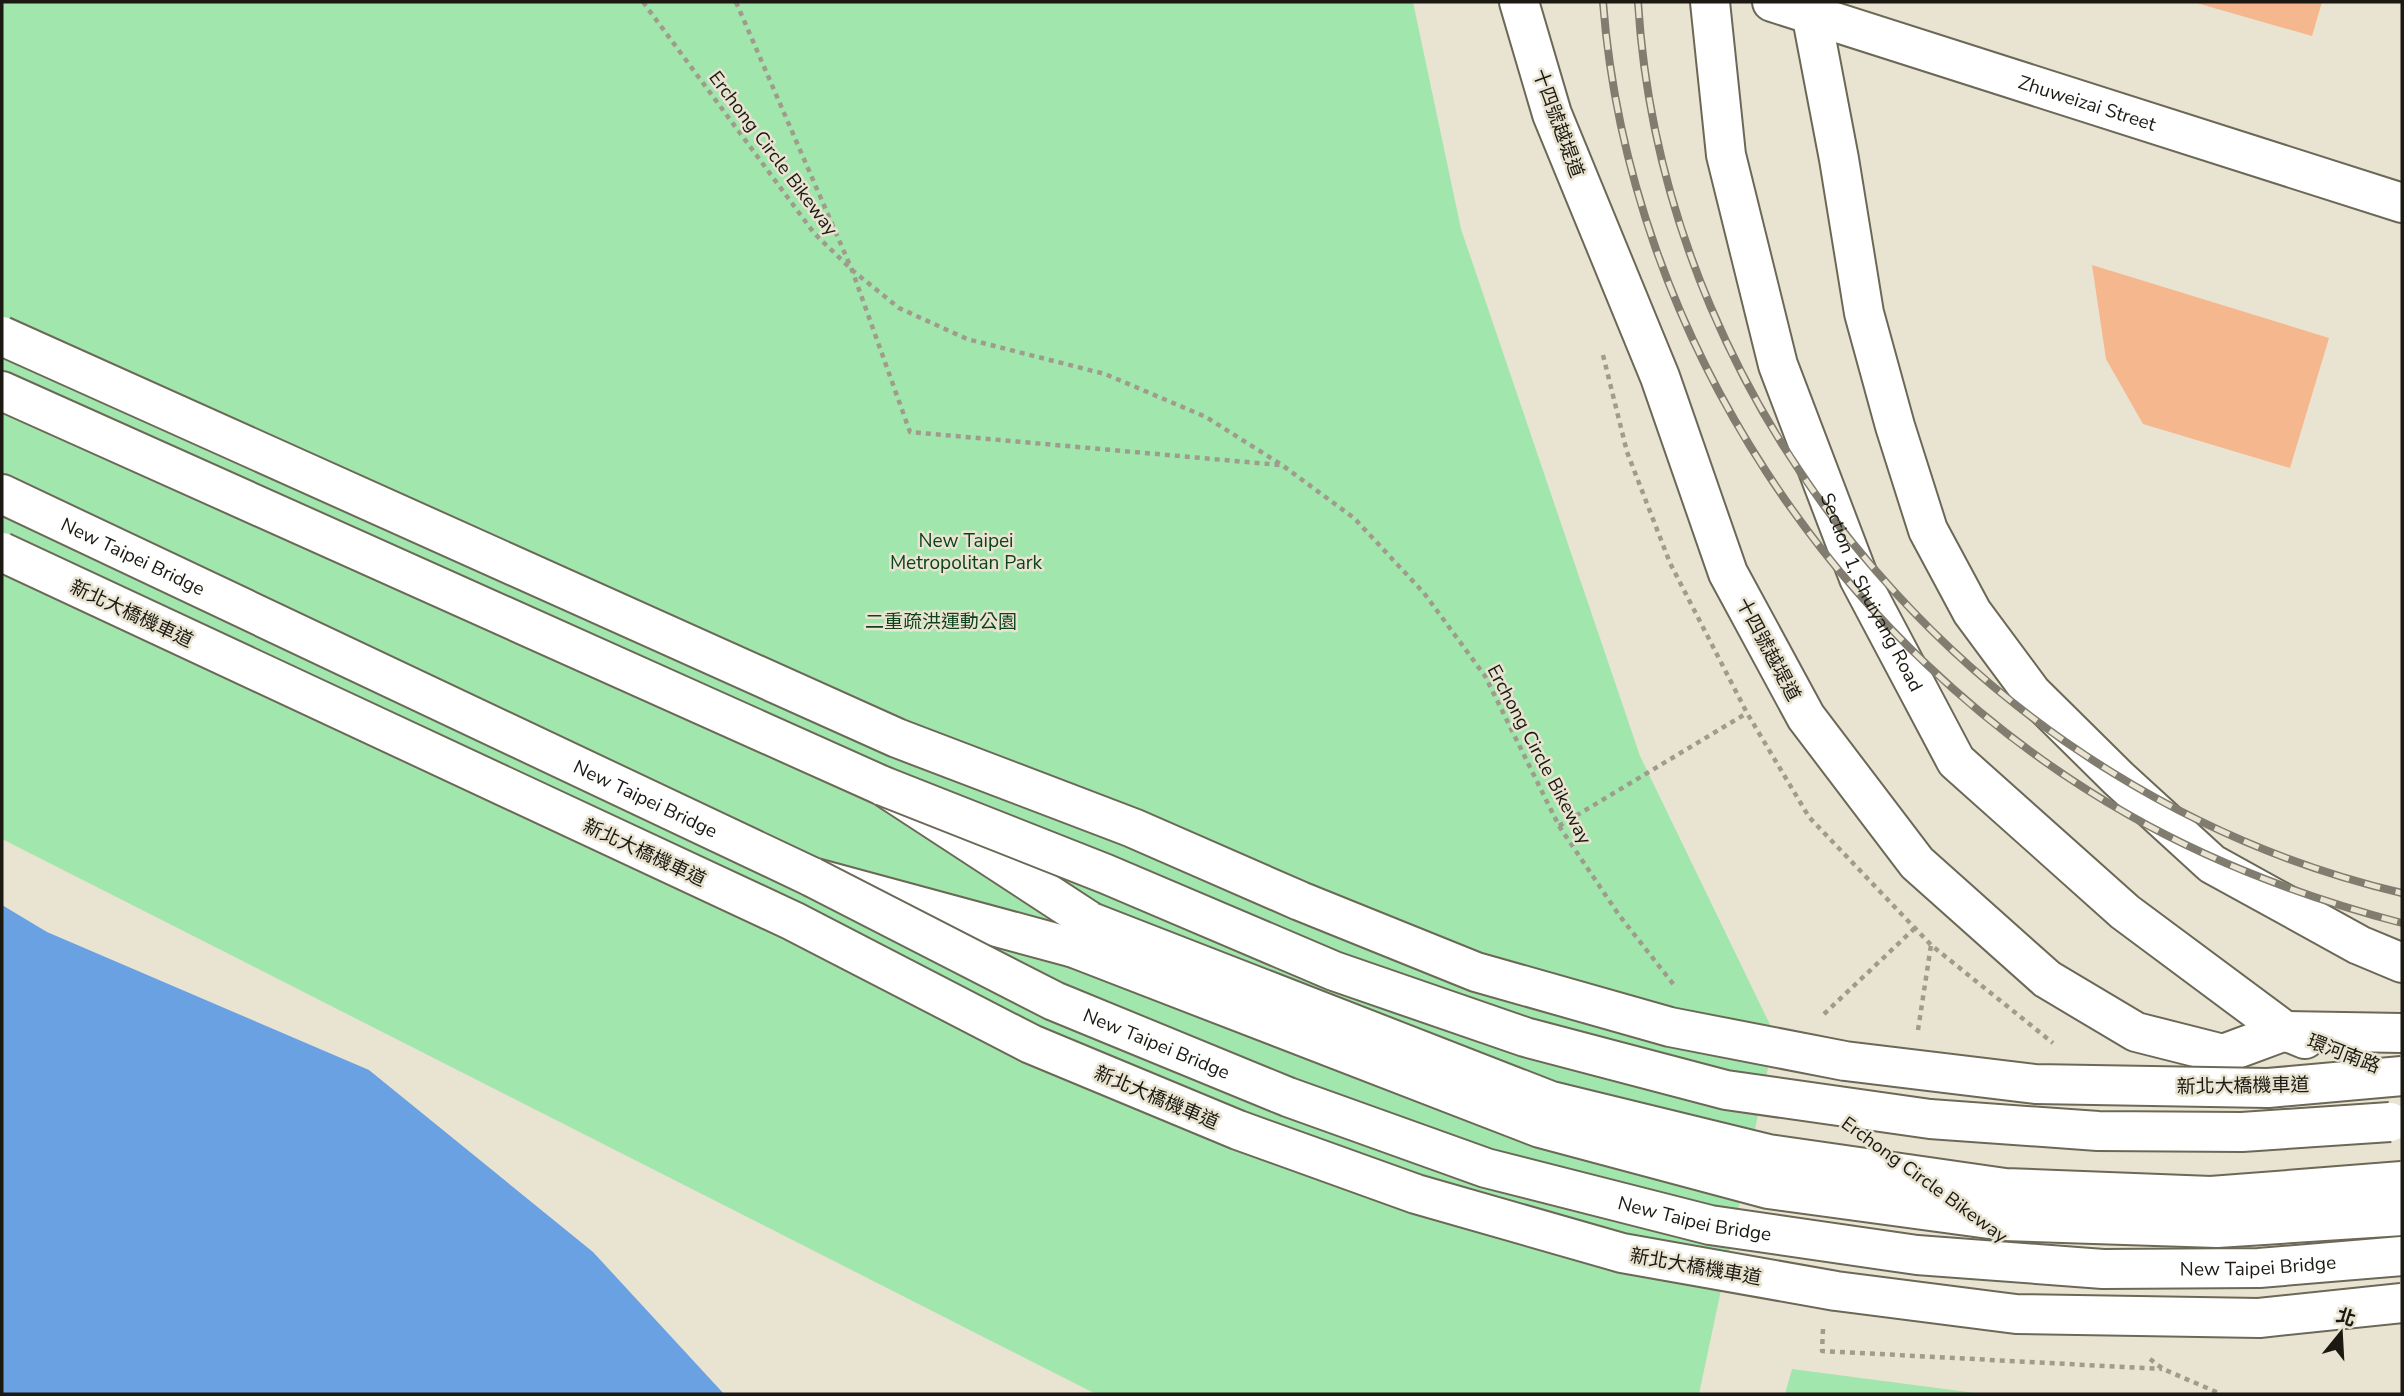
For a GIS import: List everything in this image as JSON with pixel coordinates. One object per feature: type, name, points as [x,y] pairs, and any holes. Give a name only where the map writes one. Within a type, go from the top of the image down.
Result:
[{"type":"main road","name":"十四號越堤道","points":[[1519,2],[1552,114],[1660,377],[1728,573],[1806,718],[1917,863],[2047,979],[2136,1032],[2223,1054],[2285,1031]]},
{"type":"main road","name":"Section 1, Shuiyang Road","points":[[1710,2],[1726,156],[1778,365],[1859,578],[1956,761],[2125,912],[2285,1031]]},
{"type":"main road","name":"Zhuweizai Street","points":[[1773,2],[1809,8],[2402,203]]},
{"type":"main road","points":[[1809,8],[1839,159],[1867,325],[1928,530],[1972,612],[2032,693],[2118,778],[2212,864],[2359,945],[2402,963]]},
{"type":"main road","name":"新北大橋機車道","points":[[2,336],[897,738],[1133,828],[1300,901],[1476,972],[1670,1027],[1845,1061],[2035,1084],[2268,1088],[2402,1075]]},
{"type":"main road","points":[[2,391],[883,786],[1107,874],[1334,971],[1525,1037],[1726,1090],[1930,1119],[2098,1131],[2242,1132],[2396,1121]]},
{"type":"main road","name":"New Taipei Bridge","points":[[2,494],[812,877],[1054,1001],[1287,1097],[1486,1168],[1710,1225],[1917,1255],[2103,1269],[2259,1268],[2402,1256]]},
{"type":"main road","name":"新北大橋機車道","points":[[2,552],[793,920],[1031,1045],[1238,1130],[1416,1194],[1622,1253],[1836,1291],[2016,1314],[2259,1318],[2402,1303]]},
{"type":"main road","points":[[883,786],[1091,922],[1551,1101],[1768,1154],[2006,1188],[2211,1196],[2402,1181]]},
{"type":"main road","points":[[812,877],[1074,948],[1540,1128],[1768,1189],[2004,1221],[2217,1228],[2402,1216]]},
{"type":"main road","points":[[2285,1031],[2402,1033]]},
{"type":"main road","name":"環河南路","points":[[2285,1031],[2402,1075]]},
{"type":"path","name":"Erchong Circle Bikeway","points":[[643,2],[814,233],[852,271],[899,308],[967,339],[1105,374],[1206,417],[1282,465],[1354,518],[1424,593],[1485,676],[1559,826],[1619,915],[1678,990]]},
{"type":"path","points":[[736,2],[852,271],[910,432],[1282,465]]},
{"type":"path","points":[[1559,826],[1747,713]]},
{"type":"path","points":[[1818,1019],[1916,927]]},
{"type":"path","points":[[1917,1041],[1931,945]]},
{"type":"path","points":[[1824,1324],[1822,1351],[2163,1369]]},
{"type":"path","points":[[2141,1353],[2163,1369],[2221,1394]]},
{"type":"green space","name":"二重疏洪運動公園","points":[[2,2],[1413,2],[1461,229],[1640,756],[1775,1035],[1699,1394],[1096,1394],[2,839]]},
{"type":"green space","points":[[1792,1369],[1983,1394],[1785,1394]]},
{"type":"water","points":[[2,905],[47,932],[369,1070],[593,1252],[724,1394],[2,1394]]},
{"type":"building","points":[[2193,2],[2322,2],[2312,36]]},
{"type":"building","points":[[2092,265],[2329,338],[2290,468],[2143,424],[2106,359]]},
{"type":"railway","points":[[1603,2],[1621,126],[1655,247],[1704,363],[1767,472],[1842,574],[1928,665],[2024,746],[2129,815],[2195,849],[2262,878],[2402,923]]},
{"type":"railway","points":[[1638,2],[1661,158],[1711,307],[1783,445],[1876,570],[1987,681],[2113,773],[2252,845],[2402,893]]},
{"type":"park label","name":"New Taipei Metropolitan Park","points":[[966,551]]}]
